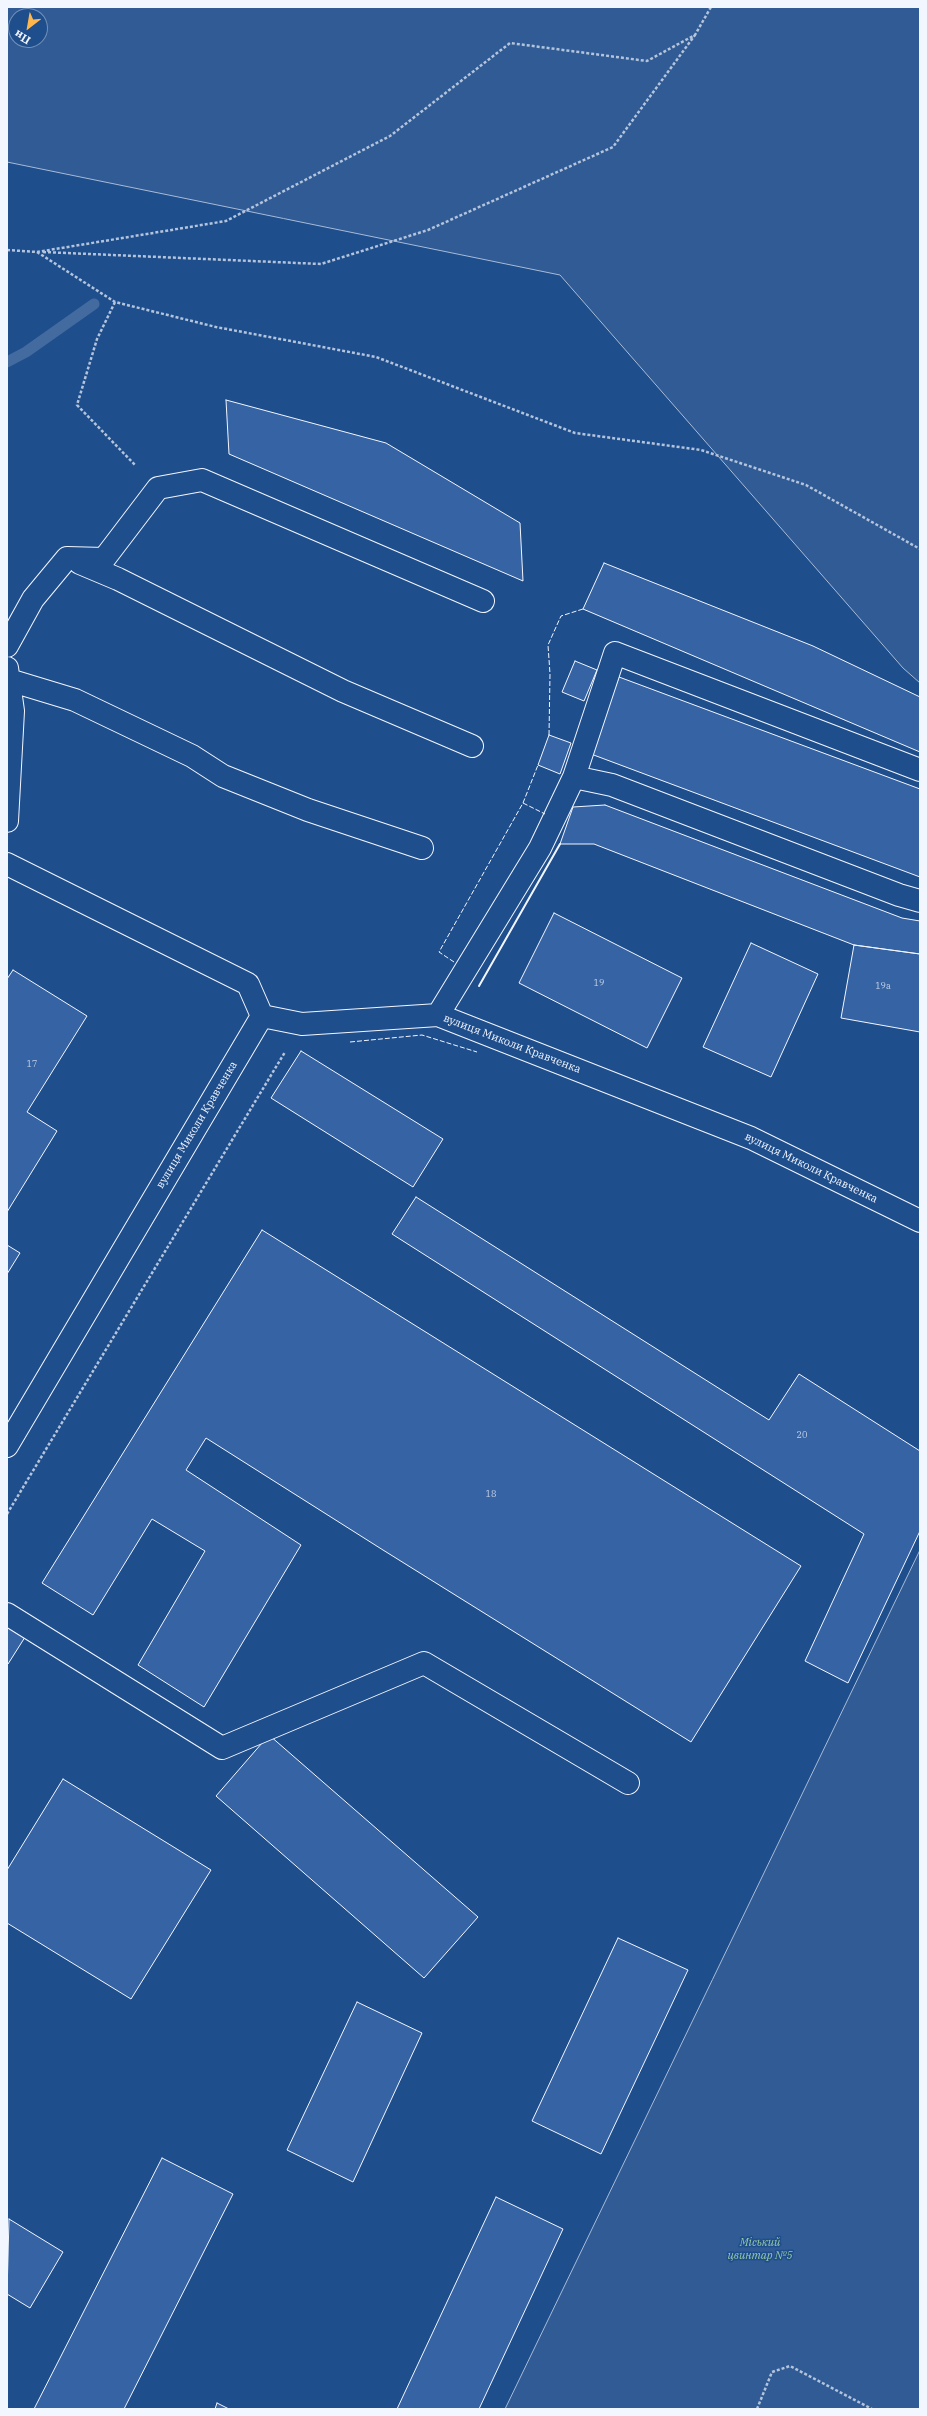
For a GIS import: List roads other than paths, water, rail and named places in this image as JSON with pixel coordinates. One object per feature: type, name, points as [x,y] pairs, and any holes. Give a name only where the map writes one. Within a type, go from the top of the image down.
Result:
[{"type":"street","points":[[67,558],[104,559],[158,488],[202,480],[483,601]]},
{"type":"street","points":[[7,646],[33,599],[67,558]]},
{"type":"street","points":[[67,558],[118,579],[343,691],[472,746]]},
{"type":"street","points":[[438,1015],[540,848],[574,777],[615,653],[920,770]]},
{"type":"street","points":[[7,821],[13,711],[8,674],[75,700],[192,756],[230,778],[308,810],[422,848]]},
{"type":"street","points":[[574,777],[612,784],[899,895],[920,901]]},
{"type":"street","points":[[7,864],[248,984],[262,1016]]},
{"type":"street","name":"вулиця Миколи Кравченка","points":[[7,1446],[262,1016],[302,1024],[438,1015],[751,1138],[920,1221]]},
{"type":"street","points":[[7,1614],[222,1748],[424,1663],[628,1783]]},
{"type":"waterway","points":[[7,362],[26,352],[94,304]]},
{"type":"park label","name":"Міський цвинтар №5","points":[[760,2249]]}]
